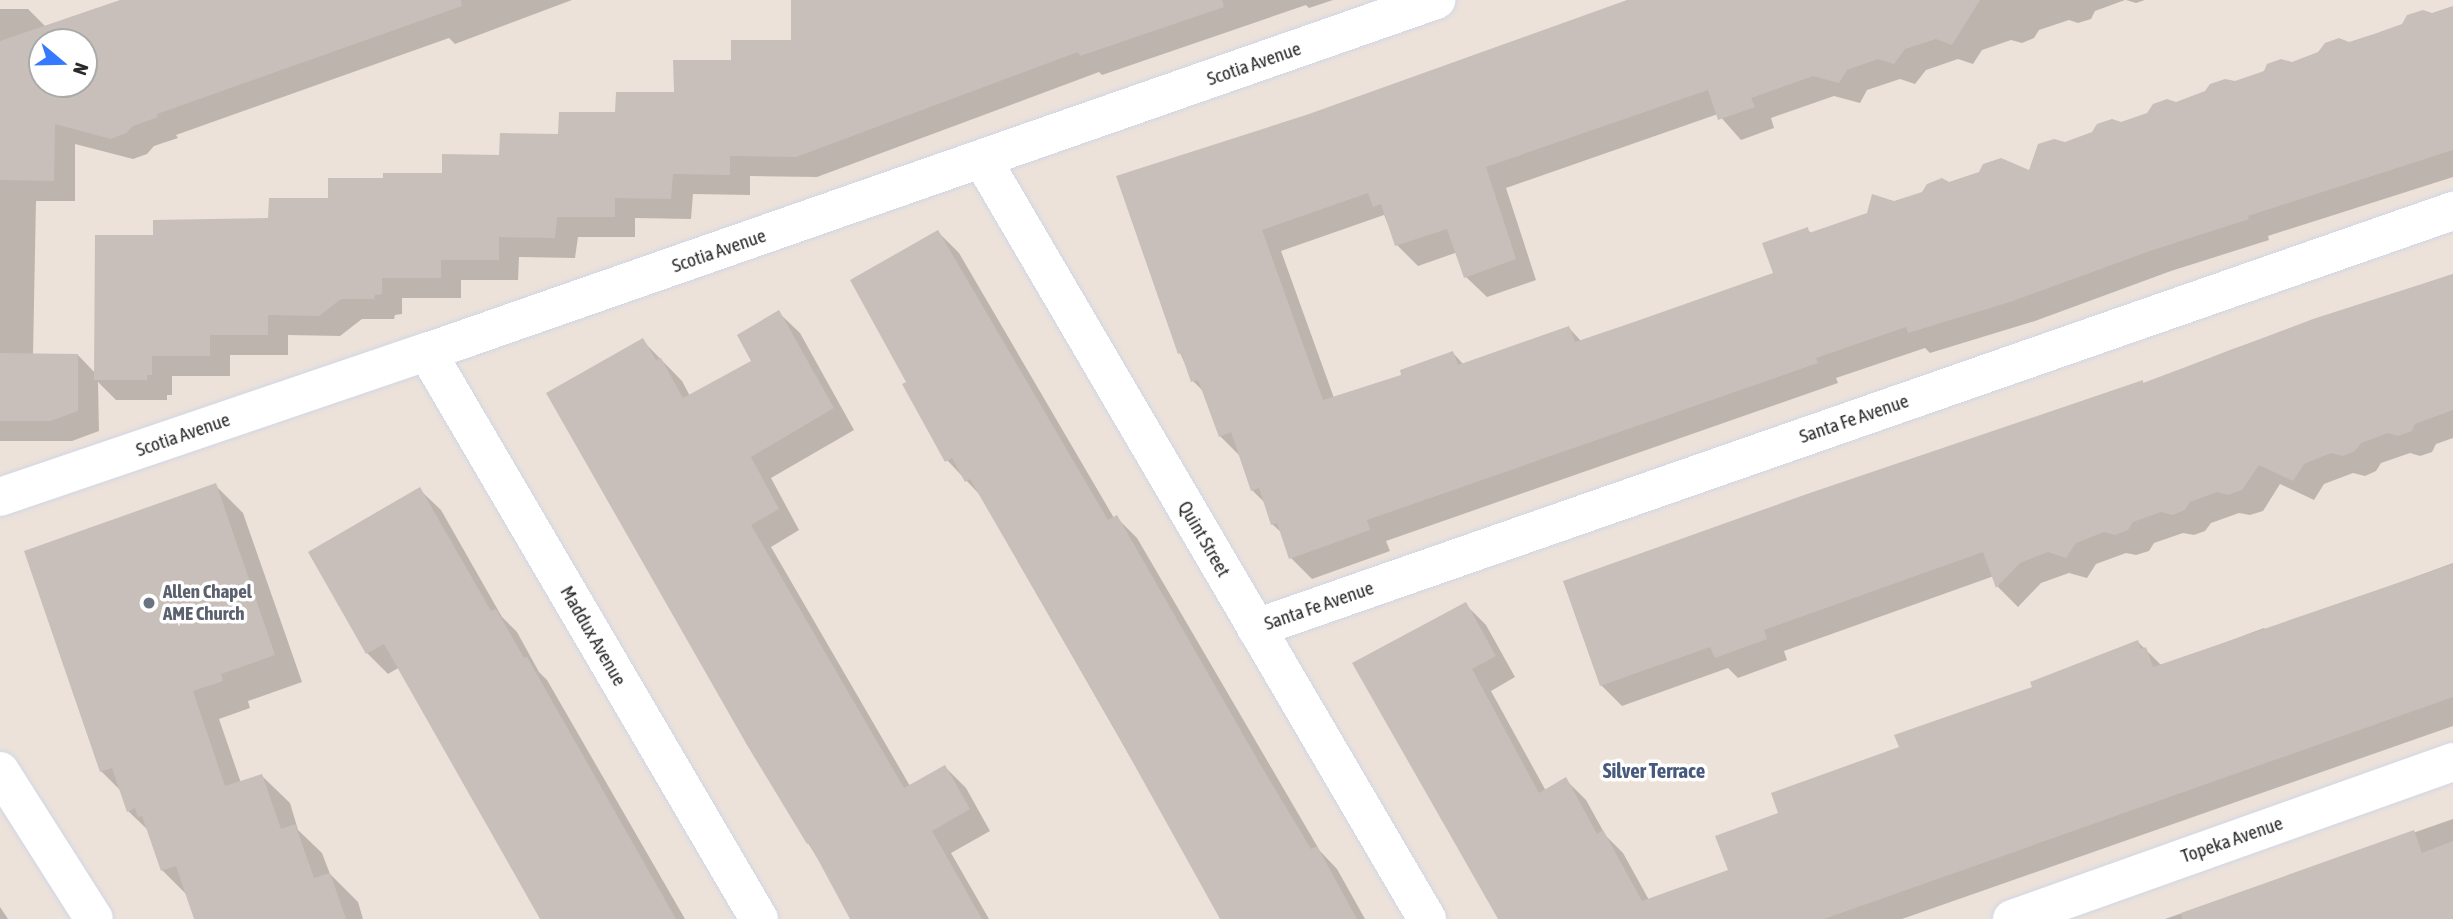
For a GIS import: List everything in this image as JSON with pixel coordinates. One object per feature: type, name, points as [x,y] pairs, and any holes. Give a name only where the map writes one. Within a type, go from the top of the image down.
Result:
[{"type":"street","name":"Scotia Avenue","points":[[0,497],[427,352],[1436,0]]},
{"type":"street","name":"Quint Street","points":[[982,159],[1427,919]]},
{"type":"street","name":"Santa Fe Avenue","points":[[1256,628],[2453,211]]},
{"type":"street","name":"Maddux Avenue","points":[[427,352],[759,919]]},
{"type":"street","name":"Topeka Avenue","points":[[2012,919],[2453,762]]},
{"type":"street","points":[[0,771],[94,919]]},
{"type":"building","points":[[120,0],[461,0],[462,6],[157,114],[158,117],[133,126],[126,133],[111,139],[55,124],[54,181],[0,180],[0,41],[28,31],[28,98],[98,98],[98,28],[38,28]]},
{"type":"building","points":[[791,0],[1222,0],[1224,7],[1080,56],[1078,52],[796,157],[730,156],[730,175],[673,174],[671,199],[615,198],[615,217],[557,217],[555,238],[499,237],[499,260],[441,260],[441,278],[382,278],[382,294],[375,295],[374,299],[341,299],[319,316],[268,315],[268,335],[210,335],[210,356],[152,356],[152,375],[147,375],[147,380],[94,380],[95,235],[153,235],[153,220],[268,218],[269,198],[328,198],[328,178],[383,178],[383,173],[442,173],[442,154],[499,155],[500,133],[558,134],[559,112],[615,112],[616,92],[674,92],[673,60],[731,60],[731,40],[791,40]]},
{"type":"building","points":[[1627,0],[1980,0],[1952,45],[1936,39],[1905,49],[1894,64],[1878,59],[1847,70],[1839,83],[1813,76],[1751,98],[1755,107],[1718,120],[1708,90],[1486,167],[1516,259],[1464,278],[1447,229],[1395,246],[1381,204],[1373,207],[1368,193],[1262,230],[1323,400],[1401,375],[1400,370],[1453,351],[1458,365],[1569,326],[1575,342],[1634,322],[1773,273],[1762,243],[1808,227],[1809,233],[1867,213],[1872,194],[1894,201],[1922,192],[1927,184],[1942,178],[1949,182],[1979,172],[1983,164],[2001,158],[2029,170],[2038,144],[2054,139],[2065,142],[2092,132],[2097,124],[2112,119],[2121,122],[2147,113],[2153,104],[2167,99],[2176,102],[2205,91],[2210,84],[2225,79],[2235,81],[2264,71],[2267,64],[2281,59],[2292,62],[2318,52],[2325,43],[2339,38],[2349,42],[2402,24],[2407,15],[2423,10],[2432,13],[2453,6],[2453,150],[2248,216],[2249,219],[2150,251],[2013,301],[1908,333],[1906,327],[1816,358],[1818,363],[1367,520],[1370,530],[1289,559],[1277,523],[1271,525],[1259,488],[1251,491],[1231,432],[1219,437],[1198,380],[1191,382],[1181,353],[1178,354],[1116,176],[1309,114]]},
{"type":"building","points":[[938,230],[1108,520],[1117,515],[1260,764],[1311,849],[1317,846],[1357,919],[1220,919],[970,479],[965,482],[952,458],[945,462],[902,384],[906,382],[850,280]]},
{"type":"building","points":[[2453,274],[2453,410],[2415,424],[2412,431],[2398,436],[2388,433],[2361,443],[2355,451],[2343,456],[2331,453],[2304,464],[2293,481],[2259,465],[2242,490],[2228,495],[2217,492],[2190,502],[2185,510],[2172,515],[2161,512],[2133,522],[2128,530],[2115,535],[2104,532],[2076,543],[2066,558],[2048,552],[2020,563],[1996,588],[1983,552],[1764,630],[1767,639],[1715,658],[1710,647],[1600,686],[1563,581],[1807,494],[2143,380],[2143,383],[2313,319]]},
{"type":"building","points":[[779,310],[834,408],[751,457],[779,509],[751,525],[904,788],[945,765],[970,809],[932,831],[982,919],[850,919],[809,843],[807,844],[747,745],[546,393],[643,338],[656,360],[661,358],[683,398],[751,361],[737,335]]},
{"type":"building","points":[[0,353],[78,354],[78,411],[50,421],[0,421]]},
{"type":"building","name":"Allen Chapel AME Church","points":[[216,483],[275,655],[221,674],[223,681],[193,691],[225,786],[262,774],[281,829],[295,824],[314,878],[330,873],[346,919],[194,919],[176,866],[161,871],[142,816],[138,817],[135,808],[127,812],[112,768],[100,772],[24,551]]},
{"type":"building","points":[[420,487],[491,611],[496,609],[524,658],[527,657],[676,919],[540,919],[384,644],[366,654],[308,552]]},
{"type":"building","points":[[2453,564],[2453,697],[1824,919],[1498,919],[1352,663],[1466,602],[1496,656],[1472,669],[1539,793],[1566,777],[1597,834],[1603,830],[1642,901],[1728,870],[1715,836],[1778,813],[1771,793],[1899,747],[1894,735],[2032,687],[2030,682],[2138,640],[2141,649],[2146,647],[2153,667]]},
{"type":"building","points":[[2414,830],[2422,853],[2453,841],[2453,919],[2182,919],[2181,913]]},
{"type":"place","name":"Allen Chapel AME Church","points":[[149,603]]},
{"type":"district","name":"Silver Terrace","points":[[1654,770]]}]
